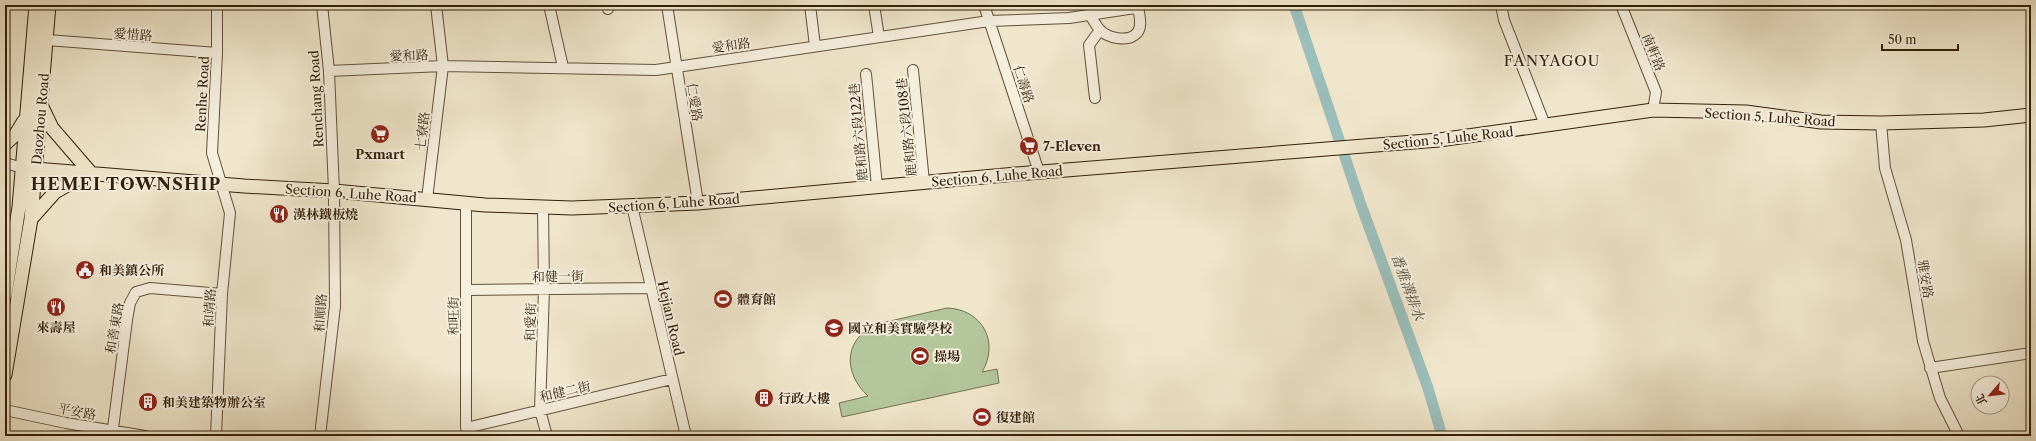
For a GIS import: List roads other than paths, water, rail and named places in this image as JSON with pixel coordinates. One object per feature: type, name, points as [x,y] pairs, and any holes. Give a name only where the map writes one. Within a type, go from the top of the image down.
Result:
[{"type":"main road","name":"Daozhou Road","points":[[5,375],[31,219],[25,117],[36,5]]},
{"type":"main road","name":"Daozhou Road","points":[[5,295],[41,107],[49,5]]},
{"type":"main road","points":[[31,219],[55,192],[90,172],[52,128],[41,107]]},
{"type":"main road","name":"Section 5, Luhe Road","points":[[1343,148],[1446,139],[1653,110],[1746,112],[1821,122],[1881,123],[1984,120],[2031,115]]},
{"type":"main road","points":[[5,144],[16,134],[25,117]]},
{"type":"main road","name":"Section 6, Luhe Road","points":[[29,168],[334,191],[466,203],[572,208],[698,203],[1039,172],[1326,148],[1343,148]]},
{"type":"street","name":"Renhe Road","points":[[217,5],[217,53],[212,153],[221,183]]},
{"type":"street","name":"Renchang Road","points":[[322,5],[329,71],[334,191]]},
{"type":"street","name":"七寮路","points":[[428,199],[443,66],[436,5]]},
{"type":"street","points":[[549,5],[564,67]]},
{"type":"street","name":"仁愛路","points":[[667,5],[698,203]]},
{"type":"street","points":[[810,5],[815,46]]},
{"type":"street","points":[[874,5],[879,37]]},
{"type":"street","name":"仁壽路","points":[[984,5],[1039,172]]},
{"type":"street","points":[[1501,5],[1504,20],[1546,125]]},
{"type":"street","name":"南軒路","points":[[1621,5],[1656,92],[1653,110]]},
{"type":"street","name":"愛和路","points":[[329,71],[443,66],[564,67],[656,70],[989,21],[1090,16],[1133,7]]},
{"type":"street","points":[[1090,16],[1100,30],[1117,38],[1128,38],[1137,33],[1141,24],[1139,12],[1133,7]]},
{"type":"street","points":[[1095,98],[1089,45],[1100,30]]},
{"type":"street","name":"愛惜路","points":[[47,40],[217,53]]},
{"type":"street","name":"鹿和路六段108巷","points":[[913,70],[924,182]]},
{"type":"street","name":"鹿和路六段122巷","points":[[866,74],[876,186]]},
{"type":"street","name":"雅安路","points":[[1881,123],[1885,168],[1906,240],[1923,341],[1940,398],[1959,436]]},
{"type":"street","name":"Section 6, Luhe Road","points":[[5,163],[29,168]]},
{"type":"street","name":"和靖路","points":[[216,436],[222,294],[230,213],[221,183]]},
{"type":"street","name":"和順路","points":[[320,436],[335,306],[334,191]]},
{"type":"street","name":"和旺街","points":[[466,203],[466,428]]},
{"type":"street","name":"Hejian Road","points":[[632,206],[686,436]]},
{"type":"street","name":"和愛街","points":[[542,207],[544,289],[540,410],[547,436]]},
{"type":"street","name":"和善東路","points":[[112,433],[127,320],[130,303],[136,292],[150,288],[222,294]]},
{"type":"street","name":"和健一街","points":[[466,290],[651,288]]},
{"type":"street","points":[[1930,368],[2031,353]]},
{"type":"street","name":"和健二街","points":[[466,428],[672,379]]},
{"type":"street","name":"平安路","points":[[5,410],[112,433],[145,436]]},
{"type":"waterway","name":"番雅溝排水","points":[[1294,5],[1361,205],[1428,388],[1442,436]]},
{"type":"place","name":"Pxmart","points":[[380,134]]},
{"type":"place","name":"7-Eleven","points":[[1029,146]]},
{"type":"place","name":"漢林鐵板燒","points":[[279,214]]},
{"type":"place","name":"和美鎮公所","points":[[85,270]]},
{"type":"place","name":"體育館","points":[[723,299]]},
{"type":"place","name":"來壽屋","points":[[56,307]]},
{"type":"place","name":"國立和美實驗學校","points":[[834,328]]},
{"type":"place","name":"操場","points":[[920,356]]},
{"type":"place","name":"行政大樓","points":[[764,398]]},
{"type":"place","name":"和美建築物辦公室","points":[[148,402]]},
{"type":"place","name":"復建館","points":[[982,417]]},
{"type":"district","name":"FANYAGOU","points":[[1552,60]]},
{"type":"district","name":"HEMEI TOWNSHIP","points":[[126,184]]}]
